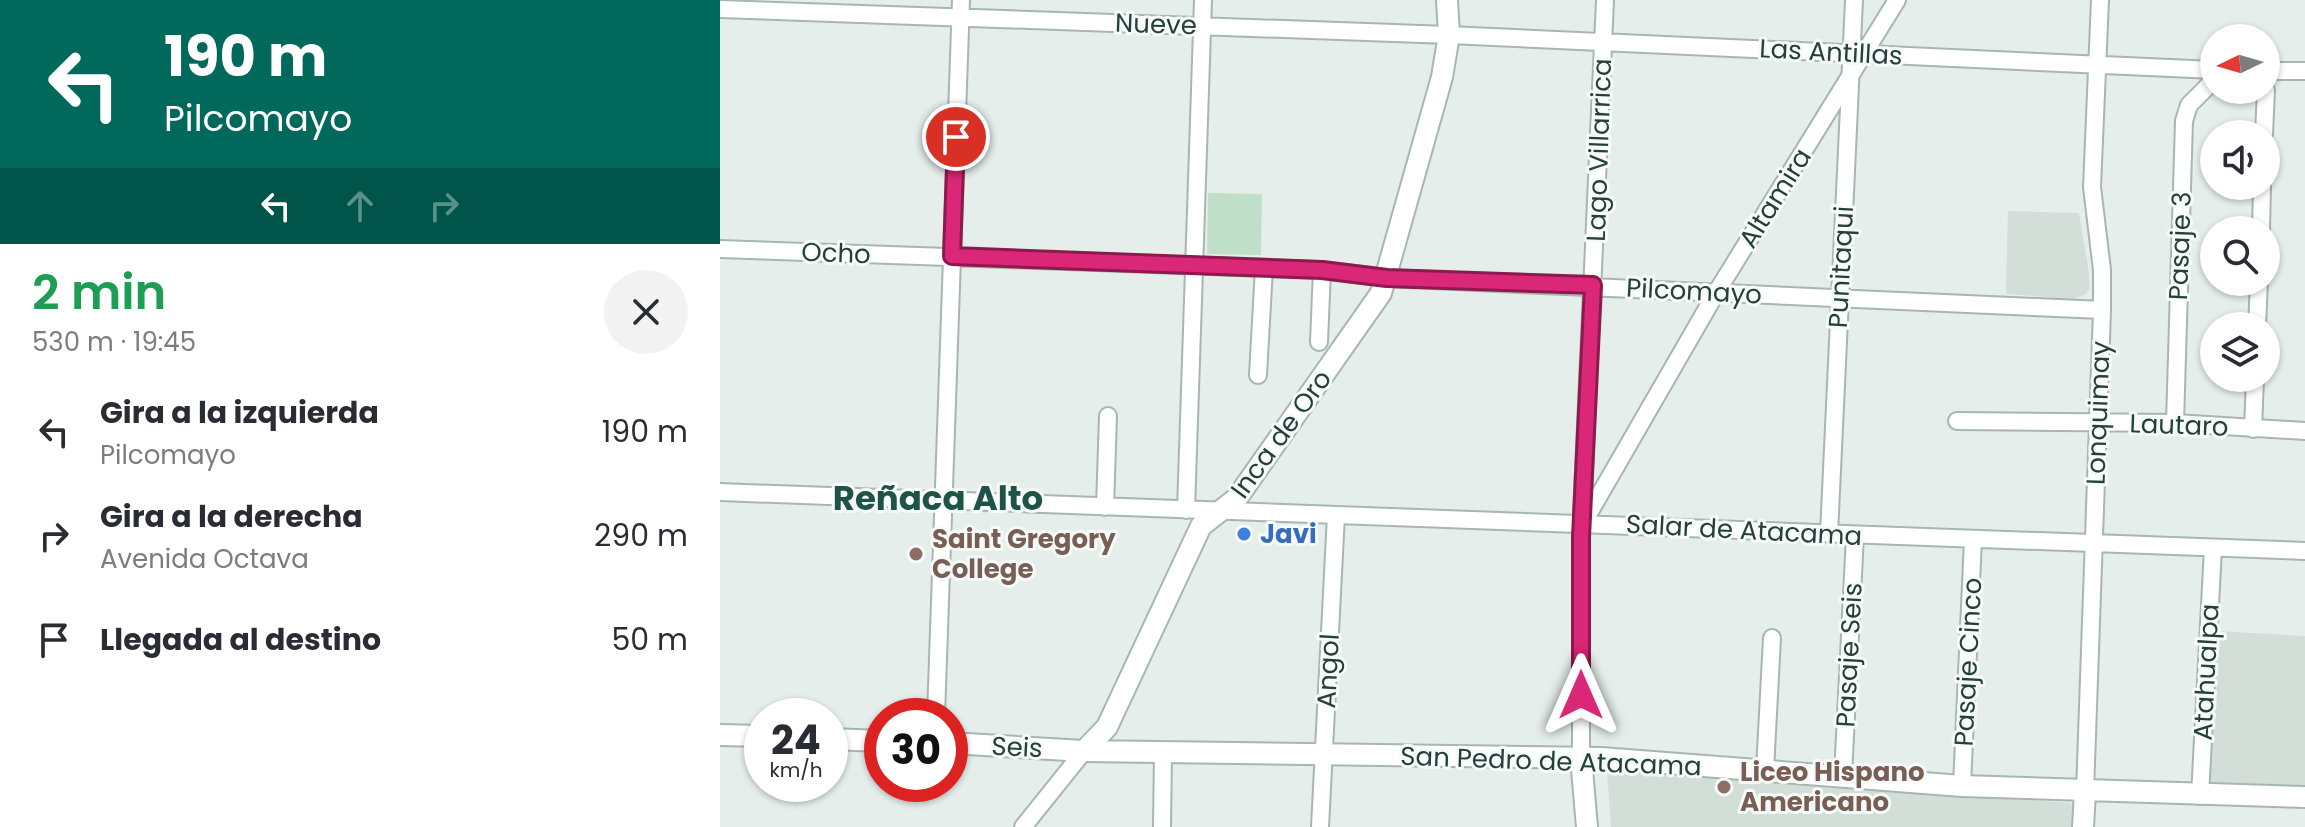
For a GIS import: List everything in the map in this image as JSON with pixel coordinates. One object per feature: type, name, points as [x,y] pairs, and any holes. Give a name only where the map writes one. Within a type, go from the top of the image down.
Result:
[{"type":"street","points":[[1186,510],[1203,0]]},
{"type":"street","name":"Inca de Oro","points":[[1023,827],[1107,727],[1201,526],[1237,498],[1381,293],[1442,77],[1449,35],[1447,0]]},
{"type":"street","name":"Lago Villarrica","points":[[1587,827],[1581,758],[1583,522],[1605,0]]},
{"type":"street","name":"Punitaqui","points":[[1829,534],[1851,77],[1858,52],[1854,0]]},
{"type":"street","points":[[1858,52],[1897,0]]},
{"type":"street","name":"Lonquimay","points":[[2083,827],[2102,310],[2102,270],[2092,187],[2100,0]]},
{"type":"street","name":"Nueve","points":[[720,9],[960,9],[1202,26],[1449,35]]},
{"type":"street","points":[[937,698],[960,9]]},
{"type":"street","name":"Las Antillas","points":[[1449,35],[2200,69]]},
{"type":"street","points":[[2280,71],[2305,71]]},
{"type":"street","name":"Altamira","points":[[1583,522],[1716,293],[1851,77]]},
{"type":"street","name":"Pasaje 3","points":[[2175,423],[2184,121],[2189,105],[2200,94]]},
{"type":"street","name":"Ocho","points":[[720,249],[952,256]]},
{"type":"street","name":"Pilcomayo","points":[[952,256],[1322,270],[1387,278],[2102,310]]},
{"type":"street","points":[[1258,375],[1264,268]]},
{"type":"street","points":[[1319,342],[1322,270]]},
{"type":"street","points":[[2253,429],[2254,392]]},
{"type":"street","points":[[1105,507],[1108,416]]},
{"type":"street","name":"Lautaro","points":[[1957,421],[2175,423],[2305,431]]},
{"type":"street","name":"Salar de Atacama","points":[[720,492],[2305,551]]},
{"type":"street","name":"Angol","points":[[1320,827],[1336,515]]},
{"type":"street","name":"Pasaje Seis","points":[[1843,776],[1855,535]]},
{"type":"street","name":"Pasaje Cinco","points":[[1962,786],[1973,539]]},
{"type":"street","name":"Atahualpa","points":[[2200,796],[2213,548]]},
{"type":"street","points":[[1765,770],[1772,638]]},
{"type":"street","points":[[720,735],[744,736]]},
{"type":"street","name":"Seis","points":[[968,744],[1084,751]]},
{"type":"street","name":"San Pedro de Atacama","points":[[1084,751],[1581,758],[1962,786],[2305,797]]},
{"type":"street","points":[[1162,827],[1163,752]]},
{"type":"shaded area","points":[[2008,211],[2079,213],[2090,288],[2086,294],[2073,299],[2006,294]]},
{"type":"shaded area","points":[[2216,631],[2305,636],[2305,786],[2206,784]]},
{"type":"shaded area","name":"Liceo Hispano Americano","points":[[1607,771],[2070,803],[2075,808],[2074,827],[1611,827]]},
{"type":"green space","points":[[1208,193],[1262,194],[1261,255],[1207,254]]},
{"type":"place","name":"Javi","points":[[1244,534]]},
{"type":"place","name":"Saint Gregory College","points":[[916,554]]},
{"type":"place","name":"Liceo Hispano Americano","points":[[1724,787]]},
{"type":"district","name":"Reñaca Alto","points":[[938,498]]},
{"type":"route","points":[[956,137],[952,256],[1322,270],[1372,273],[1387,278],[1593,285],[1581,537],[1581,695]]}]
